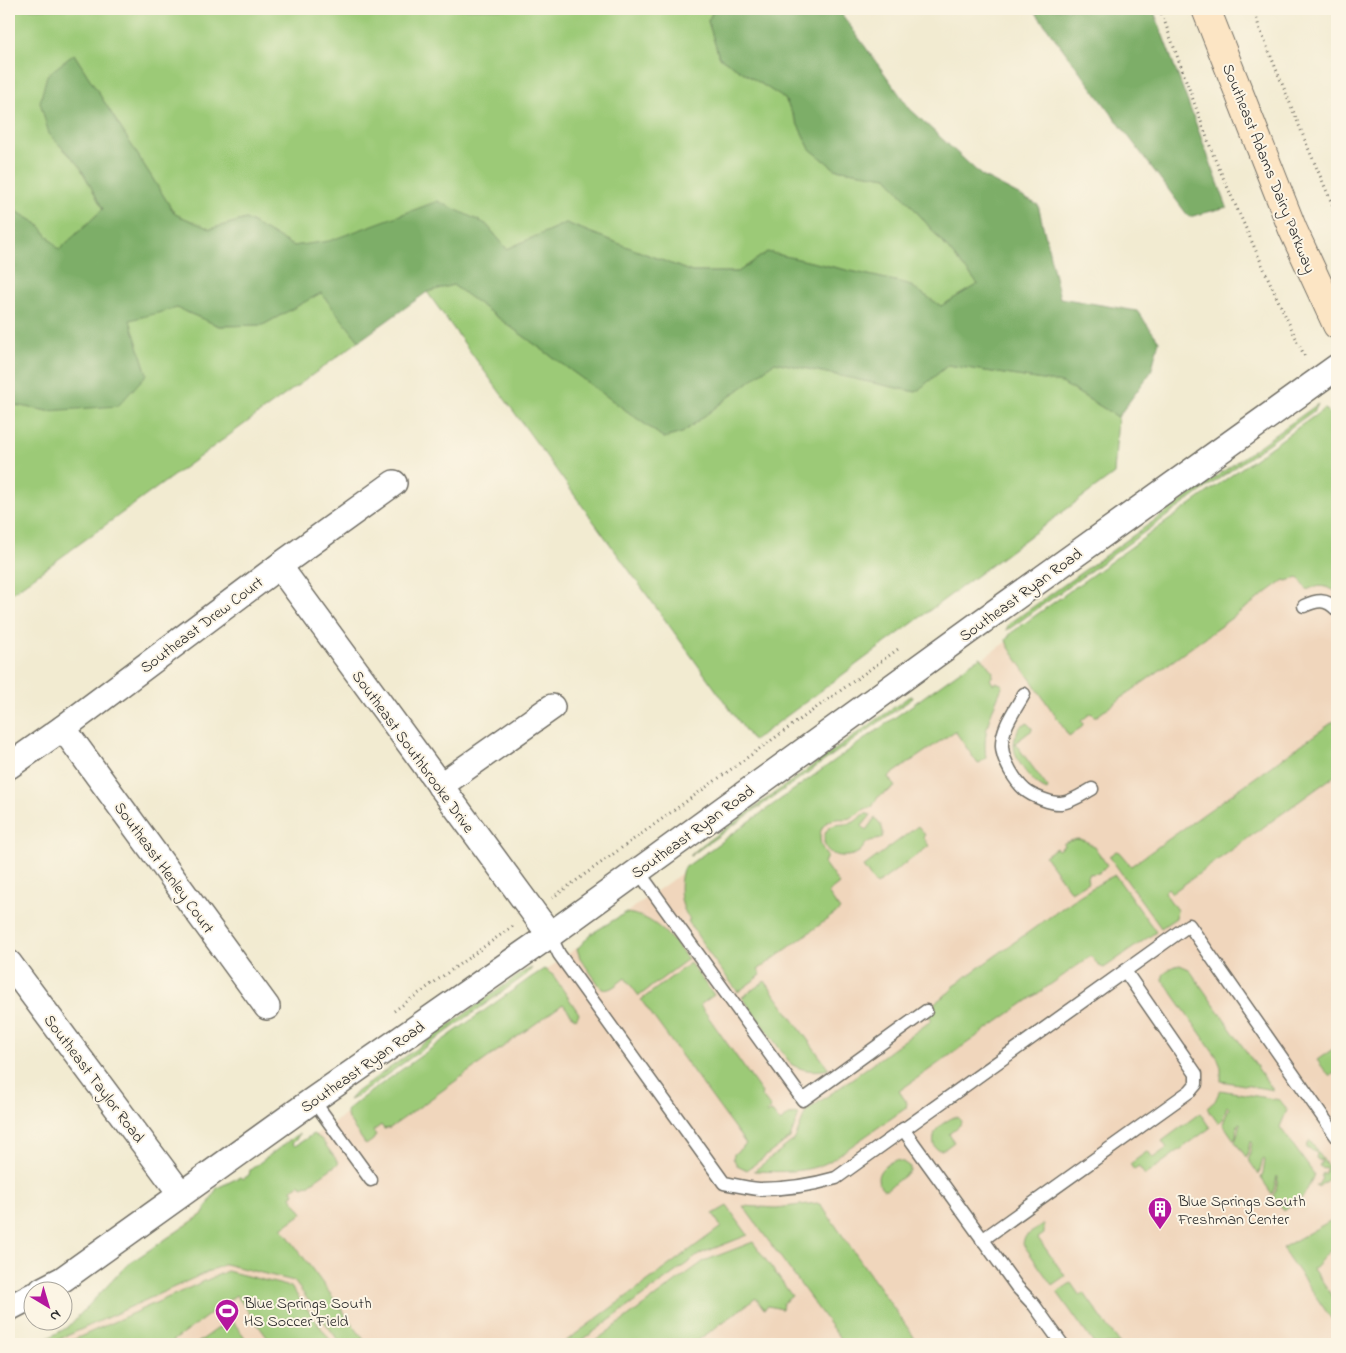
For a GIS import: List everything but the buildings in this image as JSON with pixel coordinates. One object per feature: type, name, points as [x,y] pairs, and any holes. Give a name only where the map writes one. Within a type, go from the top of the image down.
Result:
[{"type":"main road","name":"Southeast Adams Dairy Parkway","points":[[1206,9],[1293,230],[1337,325]]},
{"type":"street","name":"Southeast Ryan Road","points":[[60,1280],[550,934],[1337,366]]},
{"type":"street","name":"Southeast Drew Court","points":[[9,766],[394,483]]},
{"type":"street","name":"Southeast Southbrooke Drive","points":[[279,566],[550,934]]},
{"type":"street","points":[[440,786],[552,707]]},
{"type":"street","name":"Southeast Henley Court","points":[[63,728],[267,1007]]},
{"type":"street","name":"Southeast Taylor Road","points":[[9,962],[181,1194]]},
{"type":"street","points":[[9,1308],[22,1301]]},
{"type":"lane","points":[[1304,606],[1312,602],[1323,601],[1330,603],[1337,610]]},
{"type":"lane","points":[[1024,694],[1004,731],[1002,745],[1009,769],[1026,790],[1043,800],[1060,803],[1078,797],[1092,788]]},
{"type":"lane","points":[[638,871],[803,1100],[926,1011]]},
{"type":"lane","points":[[550,934],[559,954],[724,1183],[757,1189],[782,1188],[818,1183],[836,1178],[1189,925],[1337,1137]]},
{"type":"lane","points":[[982,1240],[1190,1091],[1196,1084],[1196,1074],[1125,970]]},
{"type":"lane","points":[[313,1100],[371,1180]]},
{"type":"lane","points":[[903,1129],[982,1240],[1017,1287],[1034,1305],[1062,1344]]},
{"type":"path","points":[[1160,9],[1214,157],[1309,366]]},
{"type":"path","points":[[1254,9],[1259,27],[1337,215]]},
{"type":"shaded area","points":[[1313,423],[1337,474],[1337,1344],[37,1344],[63,1330],[72,1330],[72,1323],[127,1265],[347,1113]]},
{"type":"green space","points":[[9,9],[714,9],[708,21],[719,57],[785,99],[810,149],[835,169],[887,177],[978,284],[941,306],[908,284],[767,252],[738,272],[692,272],[566,223],[507,249],[486,224],[293,246],[246,219],[210,229],[175,214],[74,54],[49,134],[79,165],[103,209],[59,250],[38,224],[9,207]]},
{"type":"green space","points":[[714,9],[838,9],[910,109],[982,176],[1038,205],[1060,298],[1137,311],[1159,341],[1151,372],[1118,417],[1062,383],[948,365],[916,392],[775,362],[682,433],[664,438],[453,285],[427,292],[359,341],[321,293],[263,325],[219,326],[177,308],[130,320],[147,374],[118,406],[48,411],[9,404],[9,207],[38,224],[59,250],[103,209],[79,165],[49,134],[40,102],[47,75],[74,54],[175,214],[210,229],[246,219],[293,246],[329,241],[438,201],[486,224],[507,249],[566,223],[692,272],[738,272],[767,252],[908,284],[941,306],[978,284],[887,177],[835,169],[810,149],[785,99],[719,57],[708,21]]},
{"type":"green space","points":[[1033,9],[1153,9],[1227,207],[1189,217]]},
{"type":"green space","points":[[453,285],[664,438],[682,433],[775,362],[916,392],[948,365],[1062,383],[1118,417],[1114,474],[753,741],[427,292]]},
{"type":"green space","points":[[322,292],[359,341],[9,595],[9,404],[48,411],[147,374],[129,320],[177,308],[219,326],[263,325]]},
{"type":"green space","points":[[1318,404],[1315,410],[1006,630],[1009,624]]},
{"type":"green space","points":[[1324,409],[1327,410],[1337,427],[1337,592],[1322,586],[1307,590],[1299,578],[1284,580],[1097,716],[1091,713],[1081,721],[1082,727],[1069,736],[1008,646],[1006,640],[1011,633]]},
{"type":"green space","points":[[981,657],[993,672],[990,679],[993,684],[996,682],[1003,685],[987,729],[985,738],[986,758],[978,764],[955,731],[888,777],[895,787],[878,797],[872,807],[850,818],[836,819],[825,824],[820,834],[821,846],[827,856],[824,863],[839,884],[828,893],[840,910],[758,970],[761,975],[738,992],[688,921],[690,920],[680,895],[683,869]]},
{"type":"green space","points":[[912,696],[913,698],[690,856],[702,845]]},
{"type":"green space","points":[[1337,719],[1337,774],[1172,893],[1168,888],[1164,892],[1177,910],[1176,918],[1161,928],[1109,856],[1116,851],[1119,852],[1131,866]]},
{"type":"green space","points":[[1027,723],[1032,730],[1015,743],[1048,788],[1047,790],[1037,784],[1028,774],[1015,752],[1014,742],[1015,738],[1021,726]]},
{"type":"green space","points":[[865,814],[871,815],[862,826],[866,830],[875,818],[882,827],[882,838],[872,840],[859,852],[850,856],[838,856],[829,851],[824,842],[828,829],[834,825],[852,823]]},
{"type":"green space","points":[[918,826],[925,835],[923,837],[929,846],[876,885],[863,867]]},
{"type":"green space","points":[[1077,839],[1091,845],[1107,865],[1099,873],[1089,874],[1087,877],[1088,882],[1071,892],[1045,856],[1056,848],[1058,850],[1064,846],[1063,844],[1066,842]]},
{"type":"green space","points":[[1115,875],[1156,932],[1104,968],[1099,966],[1091,956],[899,1091],[907,1103],[906,1108],[830,1161],[803,1170],[754,1171],[795,1139],[806,1111],[932,1020],[925,1010],[952,990],[953,986],[1079,896]]},
{"type":"green space","points":[[625,913],[645,918],[653,923],[668,936],[688,959],[639,996],[625,978],[611,988],[602,989],[580,958],[577,949],[591,934]]},
{"type":"green space","points":[[690,963],[714,995],[700,1005],[762,1093],[761,1095],[771,1108],[766,1113],[771,1111],[780,1122],[789,1115],[799,1114],[790,1138],[747,1170],[737,1165],[733,1158],[734,1154],[746,1144],[641,1000]]},
{"type":"green space","points":[[1180,965],[1189,969],[1273,1090],[1221,1081],[1221,1067],[1217,1057],[1163,980],[1163,975],[1167,971]]},
{"type":"green space","points":[[532,968],[527,974],[356,1097],[349,1100],[356,1092],[523,972]]},
{"type":"green space","points":[[544,969],[553,975],[578,1012],[579,1014],[576,1019],[563,1004],[390,1128],[384,1129],[381,1125],[373,1131],[376,1135],[366,1145],[348,1119],[346,1111]]},
{"type":"green space","points":[[765,981],[829,1069],[809,1070],[791,1064],[742,997]]},
{"type":"green space","points":[[1337,1046],[1337,1072],[1329,1076],[1317,1060]]},
{"type":"green space","points":[[1220,1090],[1280,1100],[1287,1110],[1280,1127],[1314,1174],[1303,1197],[1284,1211],[1273,1196],[1278,1177],[1272,1194],[1261,1178],[1265,1160],[1263,1159],[1259,1175],[1248,1159],[1252,1142],[1250,1142],[1246,1157],[1235,1142],[1240,1123],[1238,1124],[1234,1140],[1223,1124],[1229,1107],[1227,1106],[1223,1118],[1218,1123],[1207,1108],[1215,1101]]},
{"type":"green space","points":[[1200,1113],[1210,1128],[1145,1175],[1139,1167],[1134,1170],[1130,1164],[1148,1151],[1153,1158],[1167,1148],[1162,1141]]},
{"type":"green space","points":[[954,1117],[961,1121],[960,1125],[949,1134],[954,1142],[944,1149],[937,1149],[934,1144],[936,1131]]},
{"type":"green space","points":[[299,1134],[292,1143],[295,1146],[313,1134],[321,1139],[339,1163],[308,1185],[302,1187],[300,1184],[292,1189],[294,1193],[291,1197],[303,1213],[282,1228],[367,1344],[341,1344],[294,1281],[225,1264],[49,1344],[37,1344],[63,1330],[72,1330],[72,1323],[127,1265],[203,1214],[217,1188],[240,1177],[243,1179],[249,1175],[250,1170]]},
{"type":"green space","points":[[1310,1141],[1334,1175],[1318,1187],[1316,1185],[1318,1185],[1323,1173],[1325,1174],[1327,1169],[1319,1166],[1322,1160],[1320,1161],[1316,1158],[1317,1153],[1306,1148]]},
{"type":"green space","points":[[896,1160],[910,1167],[910,1171],[887,1189],[883,1189],[878,1176],[883,1168]]},
{"type":"green space","points":[[817,1203],[821,1205],[919,1344],[844,1344],[743,1206],[776,1208]]},
{"type":"green space","points":[[727,1206],[748,1235],[700,1254],[577,1344],[562,1344],[721,1227],[713,1214]]},
{"type":"green space","points":[[1337,1217],[1337,1243],[1313,1269],[1337,1303],[1337,1327],[1282,1248]]},
{"type":"green space","points":[[1044,1224],[1044,1234],[1038,1238],[1065,1276],[1052,1285],[1023,1244],[1026,1236]]},
{"type":"green space","points":[[753,1242],[792,1296],[783,1303],[782,1309],[768,1306],[764,1309],[756,1298],[693,1344],[591,1344],[704,1261]]},
{"type":"green space","points":[[227,1271],[291,1287],[333,1344],[272,1344],[236,1295],[169,1344],[64,1344]]},
{"type":"green space","points":[[1071,1283],[1080,1296],[1084,1293],[1120,1344],[1094,1344],[1057,1292]]},
{"type":"green space","name":"Blue Springs South HS Soccer Field","points":[[231,1319],[250,1344],[196,1344]]},
{"type":"place","name":"Blue Springs South Freshman Center","points":[[1160,1230]]},
{"type":"place","name":"Blue Springs South HS Soccer Field","points":[[227,1332]]}]
